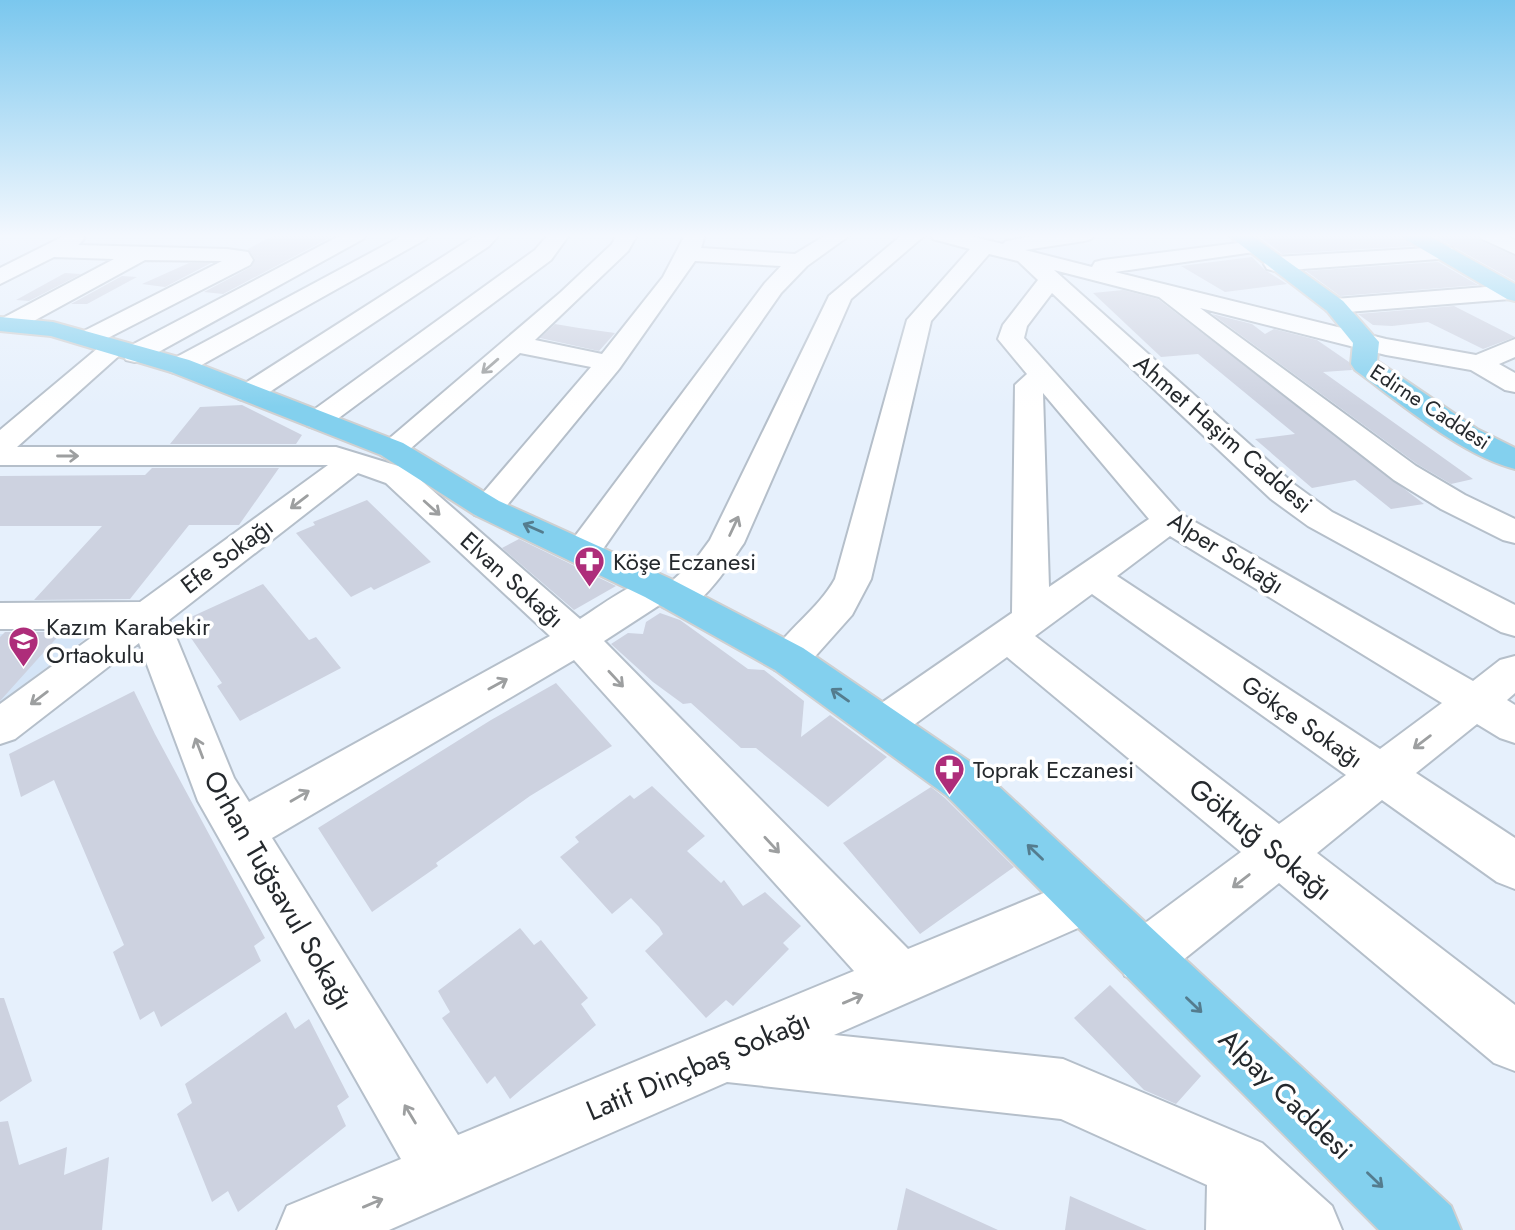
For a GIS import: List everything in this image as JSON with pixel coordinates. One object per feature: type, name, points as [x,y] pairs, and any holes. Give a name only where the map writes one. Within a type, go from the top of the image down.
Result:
[{"type":"main road","name":"Edirne Caddesi","points":[[1309,292],[1335,306],[1366,342],[1364,364],[1466,435],[1515,460]]},
{"type":"main road","name":"Alpay Caddesi","points":[[5,324],[52,329],[180,366],[318,420],[373,455],[583,551],[789,659],[963,782],[1427,1230]]},
{"type":"street","points":[[5,324],[66,292]]},
{"type":"street","points":[[0,446],[112,347],[194,292]]},
{"type":"street","points":[[112,347],[231,292]]},
{"type":"street","points":[[180,366],[314,292]]},
{"type":"street","points":[[249,393],[404,292]]},
{"type":"street","points":[[318,420],[491,292]]},
{"type":"street","name":"Efe Sokağı","points":[[0,727],[148,615],[373,455],[404,441],[571,292]]},
{"type":"street","points":[[487,508],[610,363],[659,292]]},
{"type":"street","points":[[583,551],[770,292]]},
{"type":"street","points":[[241,831],[709,567],[726,543],[841,296],[845,292]]},
{"type":"street","points":[[789,659],[839,606],[853,579],[919,320],[945,292]]},
{"type":"street","name":"Alper Sokağı","points":[[1048,292],[1015,325],[1011,339],[1169,521],[1515,726]]},
{"type":"street","name":"Ahmet Haşim Caddesi","points":[[1083,292],[1283,492],[1320,519],[1515,622]]},
{"type":"street","points":[[1165,292],[1405,473],[1452,502],[1515,532]]},
{"type":"street","points":[[1175,292],[1366,342],[1479,363],[1515,384]]},
{"type":"street","points":[[1205,299],[1251,292]]},
{"type":"street","points":[[1335,306],[1513,293]]},
{"type":"street","points":[[515,344],[610,363]]},
{"type":"street","points":[[1479,363],[1515,346]]},
{"type":"street","points":[[1019,627],[1029,386],[1043,376]]},
{"type":"street","name":"Elvan Sokağı","points":[[0,456],[373,455],[578,639],[900,979]]},
{"type":"street","points":[[882,725],[1169,521]]},
{"type":"street","name":"Gökçe Sokağı","points":[[1091,576],[1378,775],[1515,866]]},
{"type":"street","points":[[0,616],[148,615]]},
{"type":"street","name":"Orhan Tuğsavul Sokağı","points":[[148,615],[214,787],[445,1172]]},
{"type":"street","name":"Göktuğ Sokağı","points":[[1019,627],[1277,852],[1515,1042]]},
{"type":"street","points":[[1144,957],[1515,671]]},
{"type":"street","name":"Latif Dinçbaş Sokağı","points":[[310,1230],[1084,900]]},
{"type":"street","points":[[724,1054],[1063,1088],[1238,1166],[1308,1230]]},
{"type":"street","points":[[1238,1166],[1240,1230]]},
{"type":"shaded area","name":"Kazım Karabekir Ortaokulu","points":[[93,633],[0,702],[0,634]]},
{"type":"building","points":[[30,292],[46,292],[29,301],[16,300]]},
{"type":"building","points":[[92,292],[108,292],[87,304],[71,304]]},
{"type":"building","points":[[1132,292],[1158,299],[1424,504],[1391,509],[1355,480],[1312,488],[1255,439],[1295,434],[1198,354],[1161,357],[1093,293]]},
{"type":"building","points":[[1335,292],[1385,292],[1340,296]]},
{"type":"building","points":[[1454,306],[1515,337],[1483,349],[1428,322],[1373,325],[1358,314]]},
{"type":"building","points":[[1212,314],[1252,324],[1265,334],[1274,329],[1317,340],[1349,362],[1352,370],[1323,372],[1473,479],[1451,484],[1417,464]]},
{"type":"building","points":[[555,324],[615,333],[599,351],[540,338]]},
{"type":"building","points":[[242,405],[302,435],[296,444],[170,444],[200,407]]},
{"type":"building","points":[[152,468],[279,468],[239,525],[189,525],[130,599],[34,600],[102,526],[0,526],[0,476],[145,475]]},
{"type":"building","points":[[367,500],[431,562],[374,590],[371,587],[351,597],[296,533],[315,525],[313,522]]},
{"type":"building","points":[[519,539],[616,586],[574,610],[502,548]]},
{"type":"building","points":[[263,584],[309,640],[316,637],[341,668],[240,721],[217,686],[222,683],[180,622]]},
{"type":"building","points":[[660,613],[680,620],[748,669],[764,670],[804,701],[801,737],[830,715],[887,757],[828,807],[756,748],[741,748],[691,703],[683,704],[653,682],[611,644],[628,633],[643,634],[646,622]]},
{"type":"building","name":"Kazım Karabekir Ortaokulu","points":[[5,632],[62,632],[0,701],[0,637]]},
{"type":"building","points":[[556,683],[612,746],[530,796],[372,912],[318,828],[491,720]]},
{"type":"building","points":[[134,691],[265,938],[254,946],[261,961],[161,1027],[154,1011],[140,1020],[113,952],[124,945],[54,780],[21,797],[9,754]]},
{"type":"building","points":[[652,786],[705,836],[687,851],[721,883],[724,880],[743,906],[765,892],[801,926],[783,943],[789,949],[733,1006],[726,1000],[706,1018],[645,951],[663,934],[659,927],[631,898],[612,914],[560,857],[579,842],[575,837],[630,795],[634,799]]},
{"type":"building","points":[[931,787],[1014,867],[920,934],[843,843]]},
{"type":"building","points":[[520,928],[534,945],[541,940],[588,998],[581,1004],[596,1025],[510,1099],[495,1076],[487,1084],[442,1018],[450,1012],[438,991]]},
{"type":"building","points":[[1110,985],[1201,1076],[1176,1104],[1144,1090],[1074,1018]]},
{"type":"building","points":[[0,998],[4,998],[32,1081],[0,1102]]},
{"type":"building","points":[[286,1012],[295,1029],[309,1019],[349,1097],[337,1106],[346,1126],[238,1212],[228,1191],[212,1202],[177,1114],[192,1103],[185,1084]]},
{"type":"building","points":[[8,1121],[19,1165],[67,1147],[64,1175],[109,1157],[102,1230],[0,1230],[0,1122]]},
{"type":"building","points":[[906,1188],[998,1230],[897,1230]]},
{"type":"building","points":[[1070,1196],[1147,1230],[1065,1230]]},
{"type":"place","name":"Köşe Eczanesi","points":[[590,589]]},
{"type":"place","name":"Kazım Karabekir Ortaokulu","points":[[23,668]]},
{"type":"place","name":"Toprak Eczanesi","points":[[950,797]]}]
